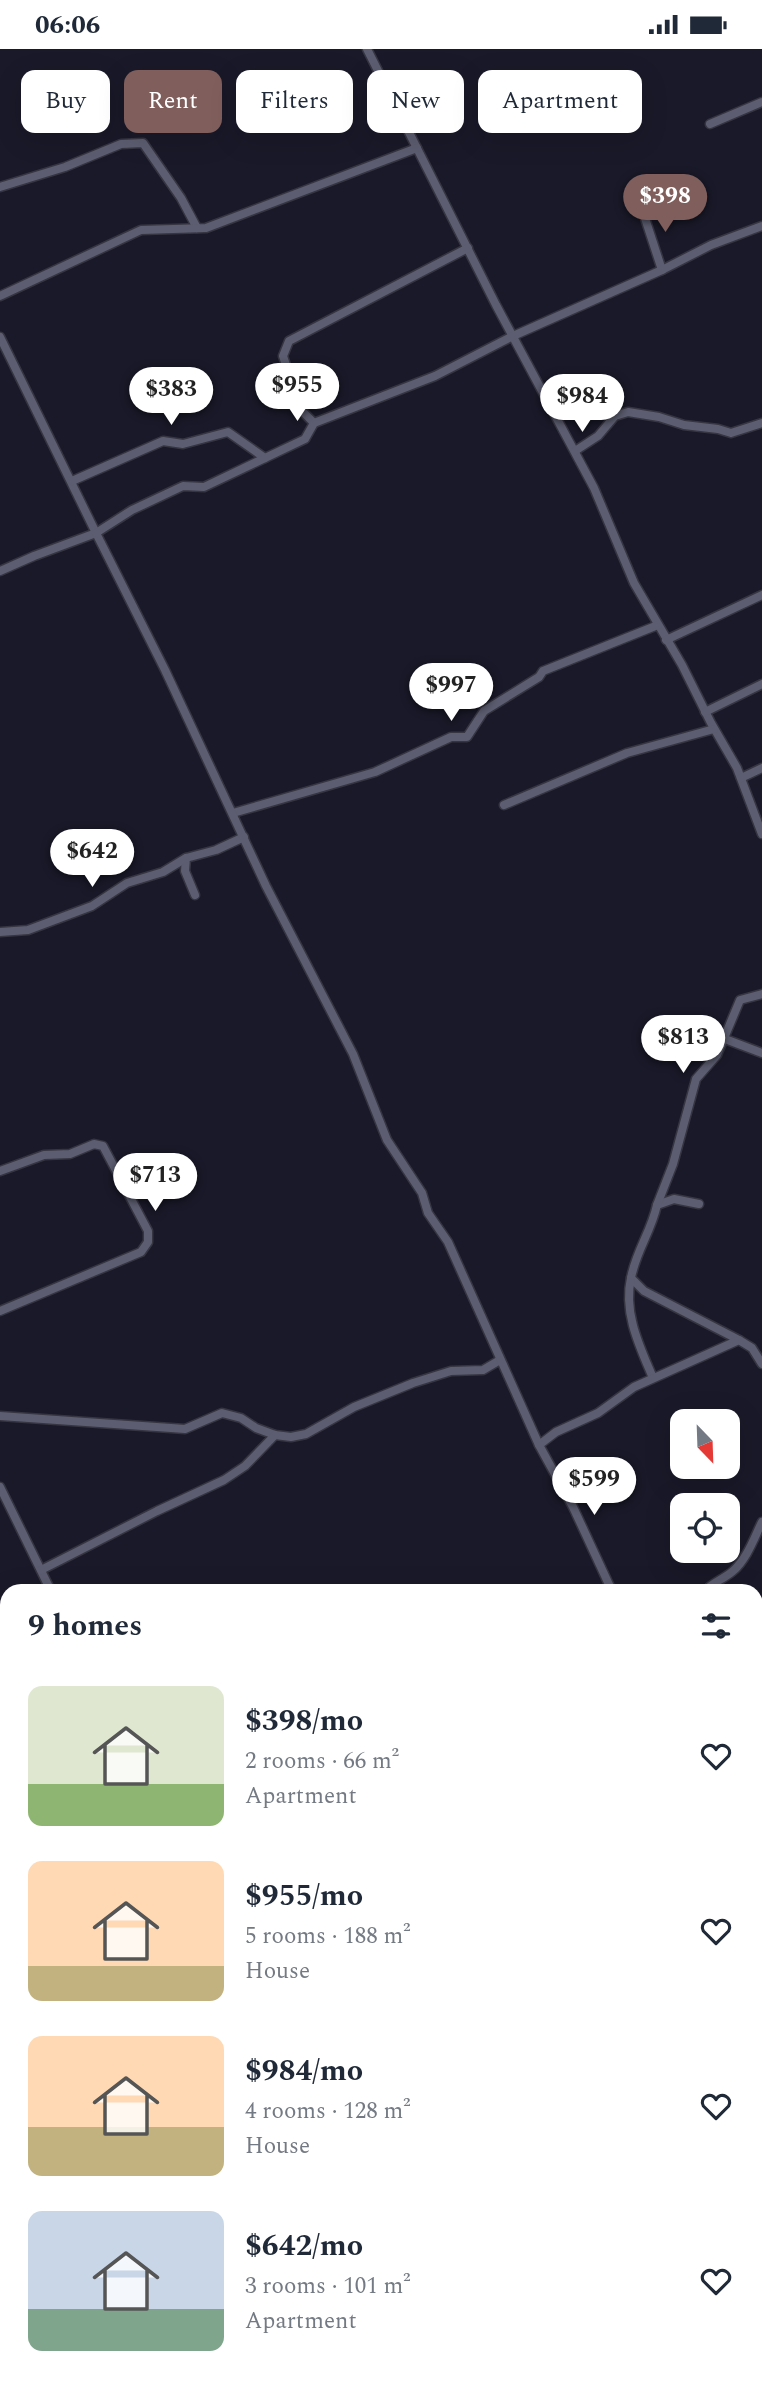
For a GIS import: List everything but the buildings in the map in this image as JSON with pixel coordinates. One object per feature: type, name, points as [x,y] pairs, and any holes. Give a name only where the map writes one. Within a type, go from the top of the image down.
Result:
[{"type":"street","points":[[367,49],[513,336],[575,451],[634,583],[682,665],[741,778],[762,834]]},
{"type":"street","points":[[710,124],[762,102]]},
{"type":"street","points":[[0,187],[65,167],[121,144],[143,143],[181,198],[197,228]]},
{"type":"street","points":[[0,296],[141,230],[206,228],[417,148]]},
{"type":"street","points":[[641,207],[662,270]]},
{"type":"street","points":[[0,571],[34,555],[96,533],[132,510],[183,486],[204,487],[305,439],[314,423],[435,376],[513,336],[662,270],[711,245],[762,226]]},
{"type":"street","points":[[314,423],[301,410],[283,356],[289,341],[468,248]]},
{"type":"street","points":[[0,337],[272,898],[353,1054],[387,1140],[422,1193],[428,1213],[448,1242],[539,1445],[573,1507],[609,1584]]},
{"type":"street","points":[[575,451],[598,436],[615,416],[628,412],[731,433],[762,423]]},
{"type":"street","points":[[72,481],[163,441],[183,444],[228,432],[265,458]]},
{"type":"street","points":[[666,640],[762,595]]},
{"type":"street","points":[[233,813],[375,772],[452,737],[467,737],[484,711],[539,677],[543,671],[658,625]]},
{"type":"street","points":[[705,712],[762,684]]},
{"type":"street","points":[[504,805],[627,753],[714,729]]},
{"type":"street","points":[[741,778],[762,768]]},
{"type":"street","points":[[0,932],[28,930],[92,906],[127,883],[163,872],[186,858],[216,850],[244,837]]},
{"type":"street","points":[[186,858],[185,871],[195,895]]},
{"type":"street","points":[[653,1378],[630,1313],[634,1260],[653,1221],[673,1164],[696,1079],[714,1061],[740,1000],[762,994]]},
{"type":"street","points":[[725,1039],[762,1053]]},
{"type":"street","points":[[0,1171],[44,1155],[70,1154],[94,1144],[103,1146],[148,1231],[148,1242],[141,1252],[0,1311]]},
{"type":"street","points":[[657,1205],[674,1199],[699,1203]]},
{"type":"street","points":[[631,1278],[643,1291],[739,1340],[751,1348],[762,1364]]},
{"type":"street","points":[[539,1445],[556,1432],[598,1413],[634,1387],[739,1340]]},
{"type":"street","points":[[0,1416],[186,1429],[222,1413],[241,1418],[256,1428],[275,1435],[300,1436],[354,1407],[412,1383],[451,1371],[483,1370],[500,1360]]},
{"type":"street","points":[[41,1570],[224,1480],[245,1466],[275,1435]]},
{"type":"street","points":[[0,1487],[48,1584]]},
{"type":"street","points":[[711,1584],[733,1571],[746,1554],[762,1522]]}]
